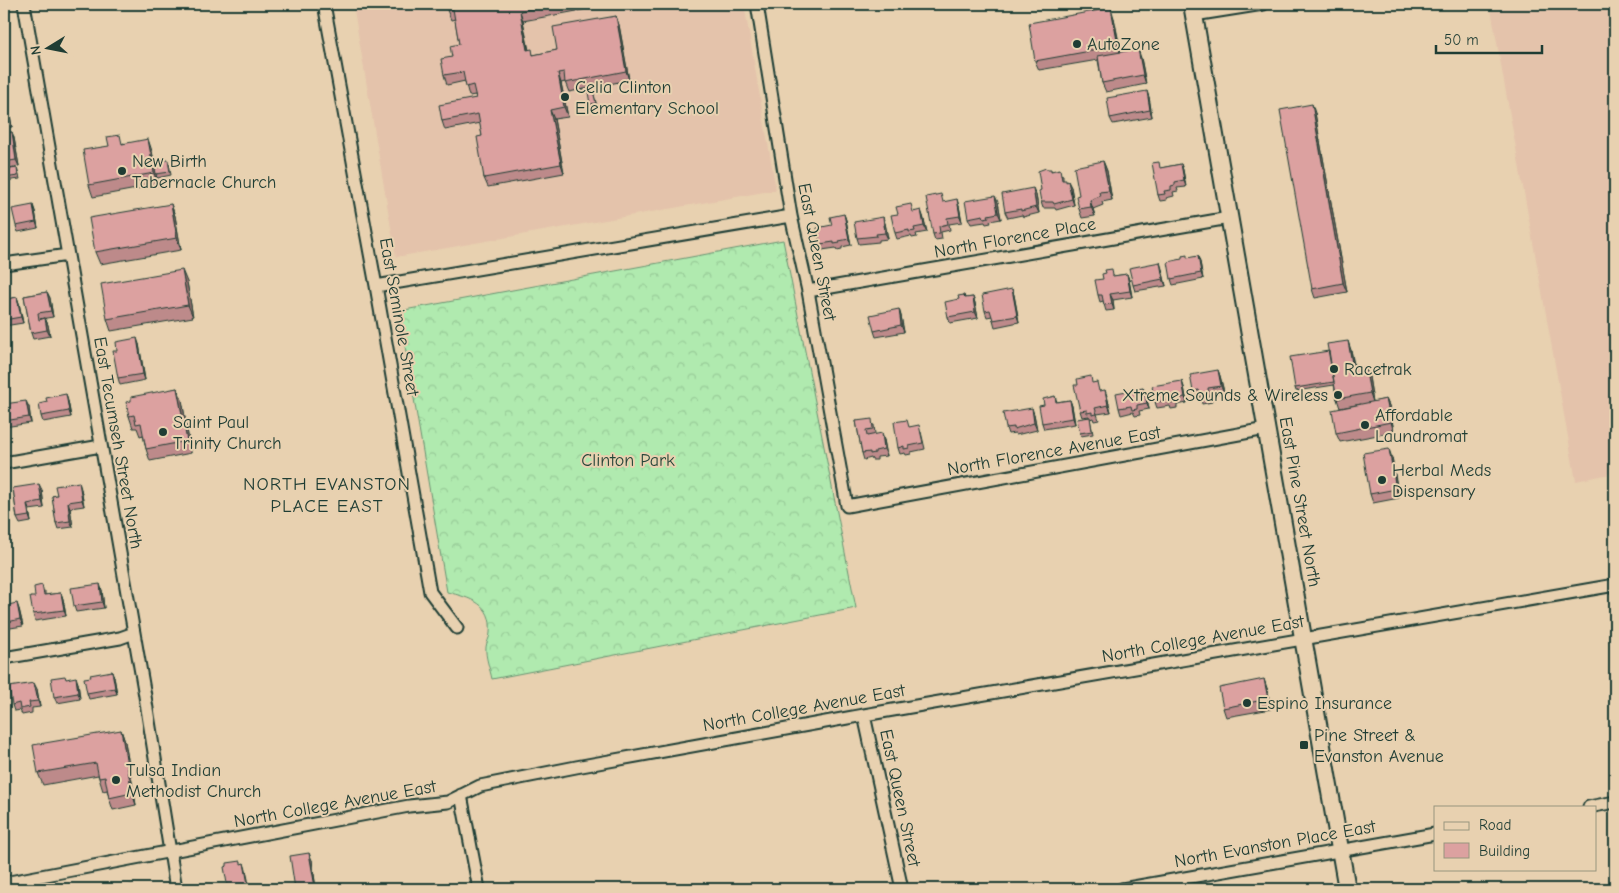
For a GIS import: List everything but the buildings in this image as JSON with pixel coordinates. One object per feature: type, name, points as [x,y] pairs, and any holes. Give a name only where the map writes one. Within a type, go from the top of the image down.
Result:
[{"type":"main road","name":"East Pine Street North","points":[[1193,10],[1347,889]]},
{"type":"street","name":"East Tecumseh Street North","points":[[24,4],[134,633],[176,889]]},
{"type":"street","name":"East Seminole Street","points":[[324,4],[430,592],[457,628]]},
{"type":"street","name":"East Queen Street","points":[[758,4],[791,216],[808,291],[847,506]]},
{"type":"street","points":[[1193,10],[1263,4]]},
{"type":"street","points":[[376,286],[791,216]]},
{"type":"street","name":"North Florence Place","points":[[808,291],[1229,218]]},
{"type":"street","points":[[4,264],[68,255]]},
{"type":"street","name":"North Florence Avenue East","points":[[847,506],[1266,429]]},
{"type":"street","points":[[4,463],[100,446]]},
{"type":"street","name":"North College Avenue East","points":[[4,883],[410,806],[448,802],[480,786],[864,715],[1615,585]]},
{"type":"street","points":[[4,658],[120,638],[134,633]]},
{"type":"street","name":"East Queen Street","points":[[864,715],[902,889]]},
{"type":"street","points":[[461,795],[479,889]]},
{"type":"street","points":[[1594,806],[1615,802]]},
{"type":"street","name":"North Evanston Place East","points":[[1122,889],[1434,834]]},
{"type":"shaded area","name":"Celia Clinton Elementary School","points":[[353,4],[744,4],[776,190],[396,257]]},
{"type":"shaded area","points":[[1490,4],[1615,4],[1615,473],[1576,481]]},
{"type":"green space","name":"Clinton Park","points":[[783,240],[856,608],[492,679],[486,651],[490,633],[488,615],[484,608],[472,600],[447,592],[399,311]]},
{"type":"place","name":"AutoZone","points":[[1077,44]]},
{"type":"place","name":"Celia Clinton Elementary School","points":[[565,97]]},
{"type":"place","name":"New Birth Tabernacle Church","points":[[122,171]]},
{"type":"place","name":"Racetrak","points":[[1334,369]]},
{"type":"place","name":"Xtreme Sounds & Wireless","points":[[1338,395]]},
{"type":"place","name":"Affordable Laundromat","points":[[1365,425]]},
{"type":"place","name":"Saint Paul Trinity Church","points":[[163,432]]},
{"type":"place","name":"Herbal Meds Dispensary","points":[[1382,480]]},
{"type":"place","name":"Espino Insurance","points":[[1247,703]]},
{"type":"place","name":"Pine Street & Evanston Avenue","points":[[1304,745]]},
{"type":"place","name":"Tulsa Indian Methodist Church","points":[[116,780]]},
{"type":"district","name":"NORTH EVANSTON PLACE EAST","points":[[327,495]]}]
